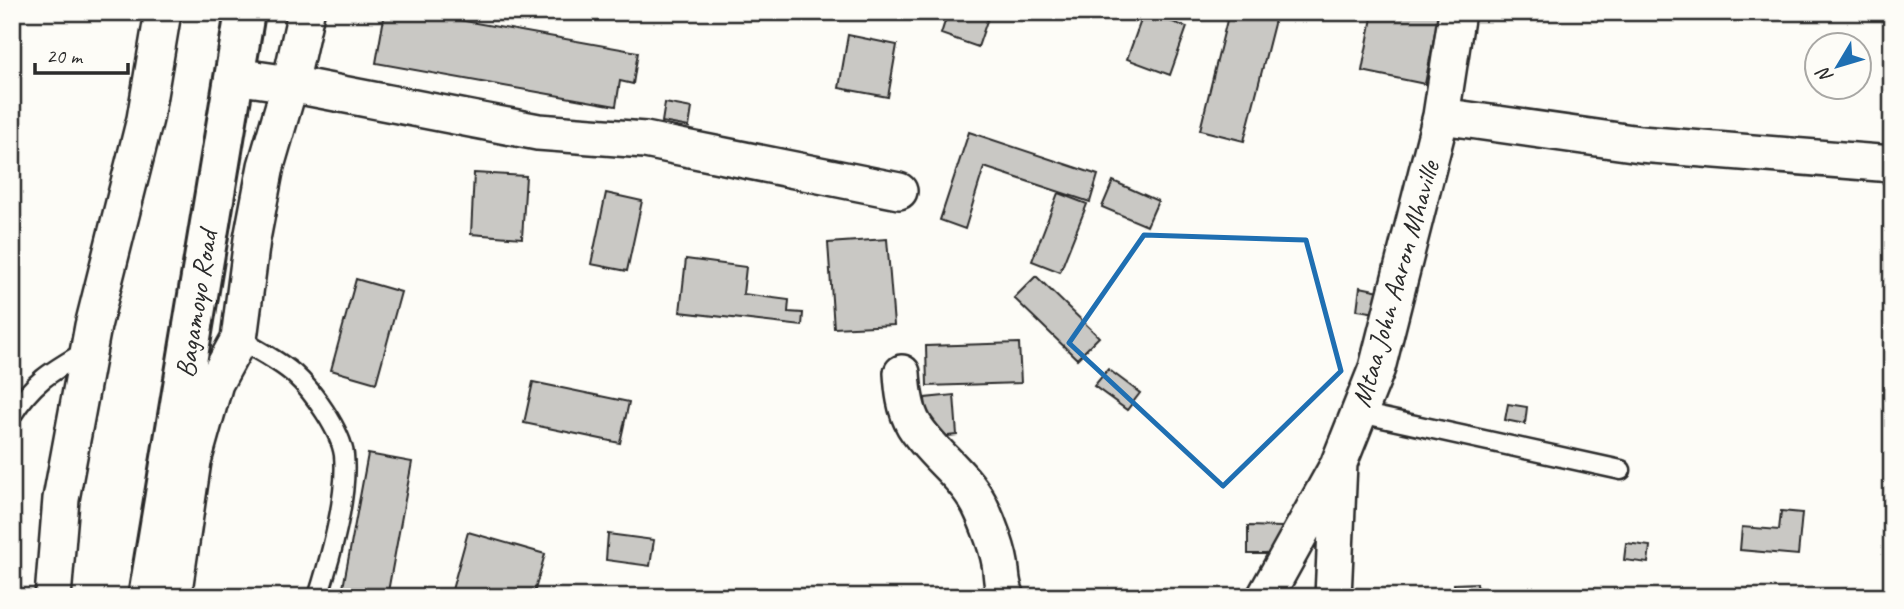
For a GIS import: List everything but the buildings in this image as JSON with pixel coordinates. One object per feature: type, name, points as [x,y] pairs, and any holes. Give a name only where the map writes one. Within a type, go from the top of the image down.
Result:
[{"type":"highway","name":"Bagamoyo Road","points":[[148,597],[245,12]]},
{"type":"street","points":[[53,597],[61,499],[89,349],[145,119],[163,12]]},
{"type":"street","points":[[173,597],[193,461],[215,383],[239,339],[252,239],[266,166],[290,84],[306,12]]},
{"type":"street","name":"Mtaa John Aaron Mhaville","points":[[1333,597],[1339,463],[1377,368],[1441,117],[1457,12]]},
{"type":"street","points":[[235,76],[290,84],[538,132],[645,140],[899,191]]},
{"type":"street","points":[[1441,117],[1640,144],[1892,164]]},
{"type":"street","points":[[902,373],[904,397],[914,425],[961,476],[980,506],[1001,570],[1001,585],[1007,597]]},
{"type":"street","points":[[1265,597],[1339,463]]},
{"type":"lane","points":[[239,339],[293,373],[318,402],[344,452],[344,479],[331,555],[318,597]]},
{"type":"lane","points":[[12,415],[23,397],[45,375],[89,349]]},
{"type":"lane","points":[[1360,413],[1621,470]]},
{"type":"highlighted area","points":[[1144,235],[1306,240],[1341,371],[1223,486],[1069,343]]}]
